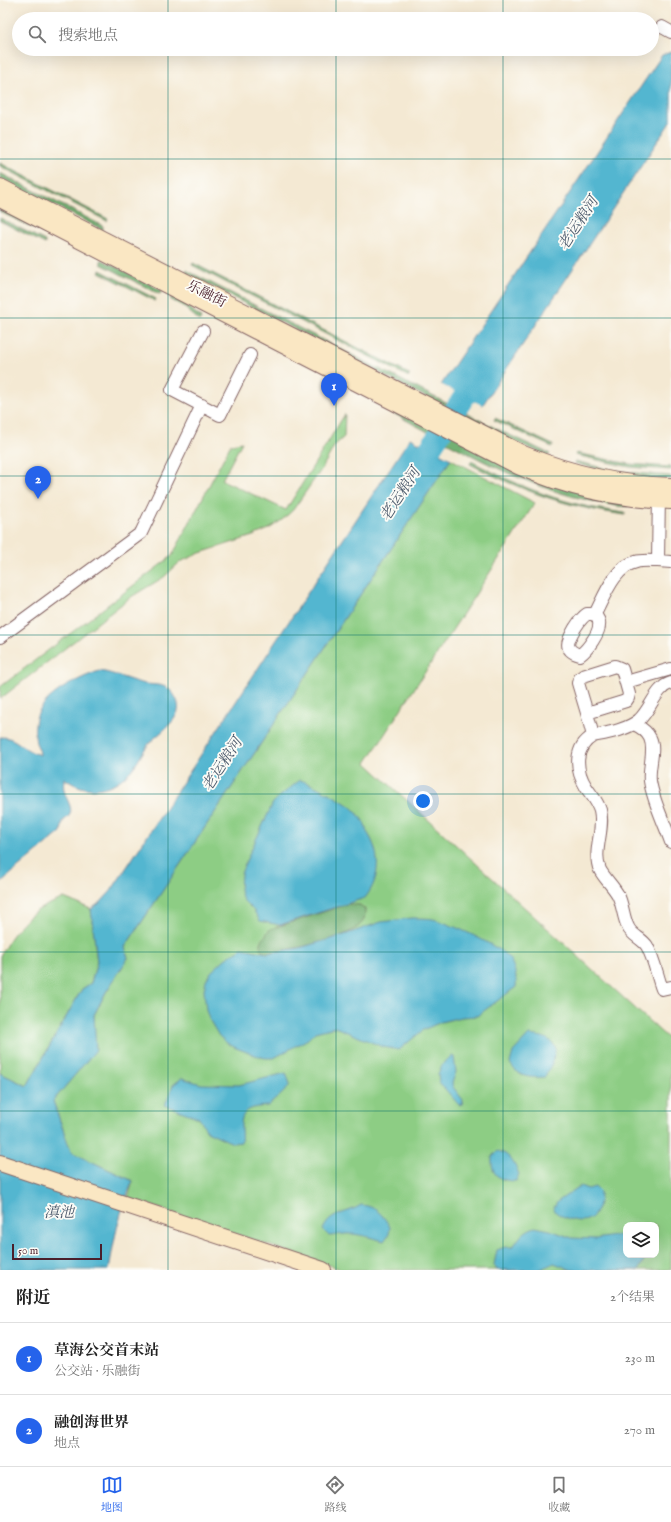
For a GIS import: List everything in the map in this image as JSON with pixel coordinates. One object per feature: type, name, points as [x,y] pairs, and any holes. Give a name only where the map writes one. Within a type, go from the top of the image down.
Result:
[{"type":"street","name":"乐融街","points":[[0,187],[411,405]]},
{"type":"street","name":"乐融街","points":[[0,199],[411,405]]},
{"type":"street","points":[[203,331],[172,390],[220,415],[250,355]]},
{"type":"street","points":[[0,637],[141,533],[202,405]]},
{"type":"street","points":[[411,405],[476,438],[566,470],[665,493],[658,561]]},
{"type":"street","points":[[595,614],[618,573],[625,566],[636,561],[671,562]]},
{"type":"street","points":[[587,713],[626,701],[629,694],[622,669],[615,666],[580,678],[578,683],[593,736]]},
{"type":"street","points":[[626,682],[671,669]]},
{"type":"street","points":[[671,684],[659,691],[649,709],[634,724],[615,731],[593,736],[586,740],[581,747],[577,761],[579,774],[593,795],[600,811],[602,829],[598,852],[600,870],[618,896],[628,927],[632,934],[646,945],[662,989],[671,987]]},
{"type":"street","points":[[634,724],[647,733],[652,745],[650,780],[671,842]]},
{"type":"street","points":[[0,1163],[323,1270]]},
{"type":"green space","points":[[0,163],[108,219],[107,221],[0,166]]},
{"type":"green space","points":[[0,173],[103,226],[103,230],[0,178]]},
{"type":"green space","points":[[0,207],[53,235],[52,237],[0,212]]},
{"type":"green space","points":[[0,218],[45,241],[45,244],[0,221]]},
{"type":"green space","points":[[101,260],[161,290],[161,293],[159,294],[101,264]]},
{"type":"green space","points":[[193,263],[409,374],[409,377],[192,265]]},
{"type":"green space","points":[[100,270],[156,299],[155,301],[99,272]]},
{"type":"green space","points":[[186,270],[503,432],[550,454],[548,456],[501,436],[186,273]]},
{"type":"green space","points":[[171,296],[183,302],[201,318],[200,321],[181,305],[171,300]]},
{"type":"green space","points":[[389,408],[628,504],[628,506],[614,506],[573,497],[518,477],[440,439],[389,411]]},
{"type":"green space","points":[[345,414],[344,437],[335,445],[321,470],[293,510],[282,520],[269,529],[253,536],[200,553],[180,562],[164,577],[131,597],[0,699],[0,687],[172,556],[231,444],[242,442],[222,480],[286,510]]},
{"type":"green space","points":[[495,418],[553,445],[552,447],[494,420]]},
{"type":"green space","points":[[576,453],[630,464],[671,467],[671,470],[630,467],[575,455]]},
{"type":"green space","points":[[451,459],[535,503],[366,763],[671,1041],[671,1270],[343,1270],[128,1198],[133,1181],[71,1152],[53,1101],[95,1050],[94,1015],[106,992],[128,958],[125,947]]},
{"type":"green space","points":[[471,461],[527,488],[583,505],[625,513],[625,515],[603,512],[545,497],[489,474],[470,464]]},
{"type":"green space","points":[[575,461],[615,471],[671,476],[671,479],[622,474],[574,463]]},
{"type":"green space","points":[[64,898],[91,909],[97,962],[91,983],[82,989],[27,1086],[0,1073],[0,956],[11,937],[26,919],[41,908]]},
{"type":"green space","points":[[348,904],[360,905],[365,909],[365,917],[357,927],[347,933],[319,943],[276,952],[263,952],[260,947],[262,940],[270,929]]},
{"type":"water","points":[[671,52],[671,121],[482,406],[441,385],[662,55]]},
{"type":"water","name":"滇池","points":[[410,438],[451,459],[125,947],[128,958],[106,992],[94,1015],[96,1050],[53,1101],[71,1152],[133,1181],[124,1202],[118,1224],[109,1270],[0,1270],[0,1073],[27,1086],[82,989],[91,983],[97,962],[91,909],[101,902],[111,891]]},
{"type":"water","points":[[99,671],[111,673],[140,683],[161,685],[166,687],[178,702],[178,711],[176,716],[173,721],[148,745],[126,776],[117,782],[109,786],[91,789],[73,784],[64,778],[65,795],[71,811],[67,818],[63,821],[61,832],[0,883],[0,737],[6,737],[16,741],[34,753],[40,755],[36,743],[35,725],[37,715],[42,706],[59,690]]},
{"type":"water","points":[[300,780],[319,788],[343,802],[353,809],[361,818],[365,825],[366,831],[372,840],[377,857],[374,882],[365,898],[280,925],[260,921],[254,911],[243,900],[240,891],[241,874],[273,803]]},
{"type":"water","points":[[412,918],[433,919],[462,930],[495,947],[511,961],[515,972],[516,987],[477,1016],[462,1017],[441,1022],[423,1030],[399,1050],[383,1047],[335,1027],[315,1032],[308,1039],[274,1058],[265,1058],[236,1048],[227,1043],[219,1036],[209,1019],[206,1010],[204,990],[206,980],[211,972],[225,959],[242,948],[267,953],[299,948],[344,935],[381,922]]},
{"type":"water","points":[[529,1035],[548,1039],[556,1048],[552,1063],[545,1077],[525,1076],[517,1072],[510,1063],[513,1052]]},
{"type":"water","points":[[452,1056],[454,1057],[456,1072],[452,1083],[453,1087],[463,1100],[462,1104],[459,1105],[439,1082],[438,1074],[441,1067],[445,1061]]},
{"type":"water","points":[[286,1073],[290,1084],[283,1093],[268,1106],[253,1108],[243,1115],[241,1142],[233,1143],[207,1131],[199,1118],[165,1105],[173,1085],[182,1078],[201,1084],[239,1085]]},
{"type":"water","points":[[498,1151],[506,1154],[513,1163],[519,1174],[516,1181],[504,1180],[494,1172],[492,1156]]},
{"type":"water","points":[[580,1186],[588,1189],[595,1187],[600,1192],[599,1205],[594,1215],[586,1220],[580,1221],[562,1216],[553,1210],[557,1202]]},
{"type":"water","points":[[361,1205],[375,1209],[382,1215],[390,1227],[389,1234],[384,1241],[354,1234],[329,1236],[323,1230],[326,1224],[334,1217]]},
{"type":"water","points":[[535,1227],[550,1230],[572,1238],[596,1239],[623,1234],[623,1258],[646,1258],[638,1270],[572,1270],[554,1263],[539,1270],[497,1270],[494,1265],[497,1250],[505,1247],[513,1247],[524,1233]]},
{"type":"pier","points":[[440,384],[484,406],[481,407],[441,387]]},
{"type":"waterway","name":"老运粮河","points":[[414,473],[481,371]]},
{"type":"place","name":"草海公交首末站","points":[[334,406]]},
{"type":"place","name":"融创海世界","points":[[38,499]]}]
